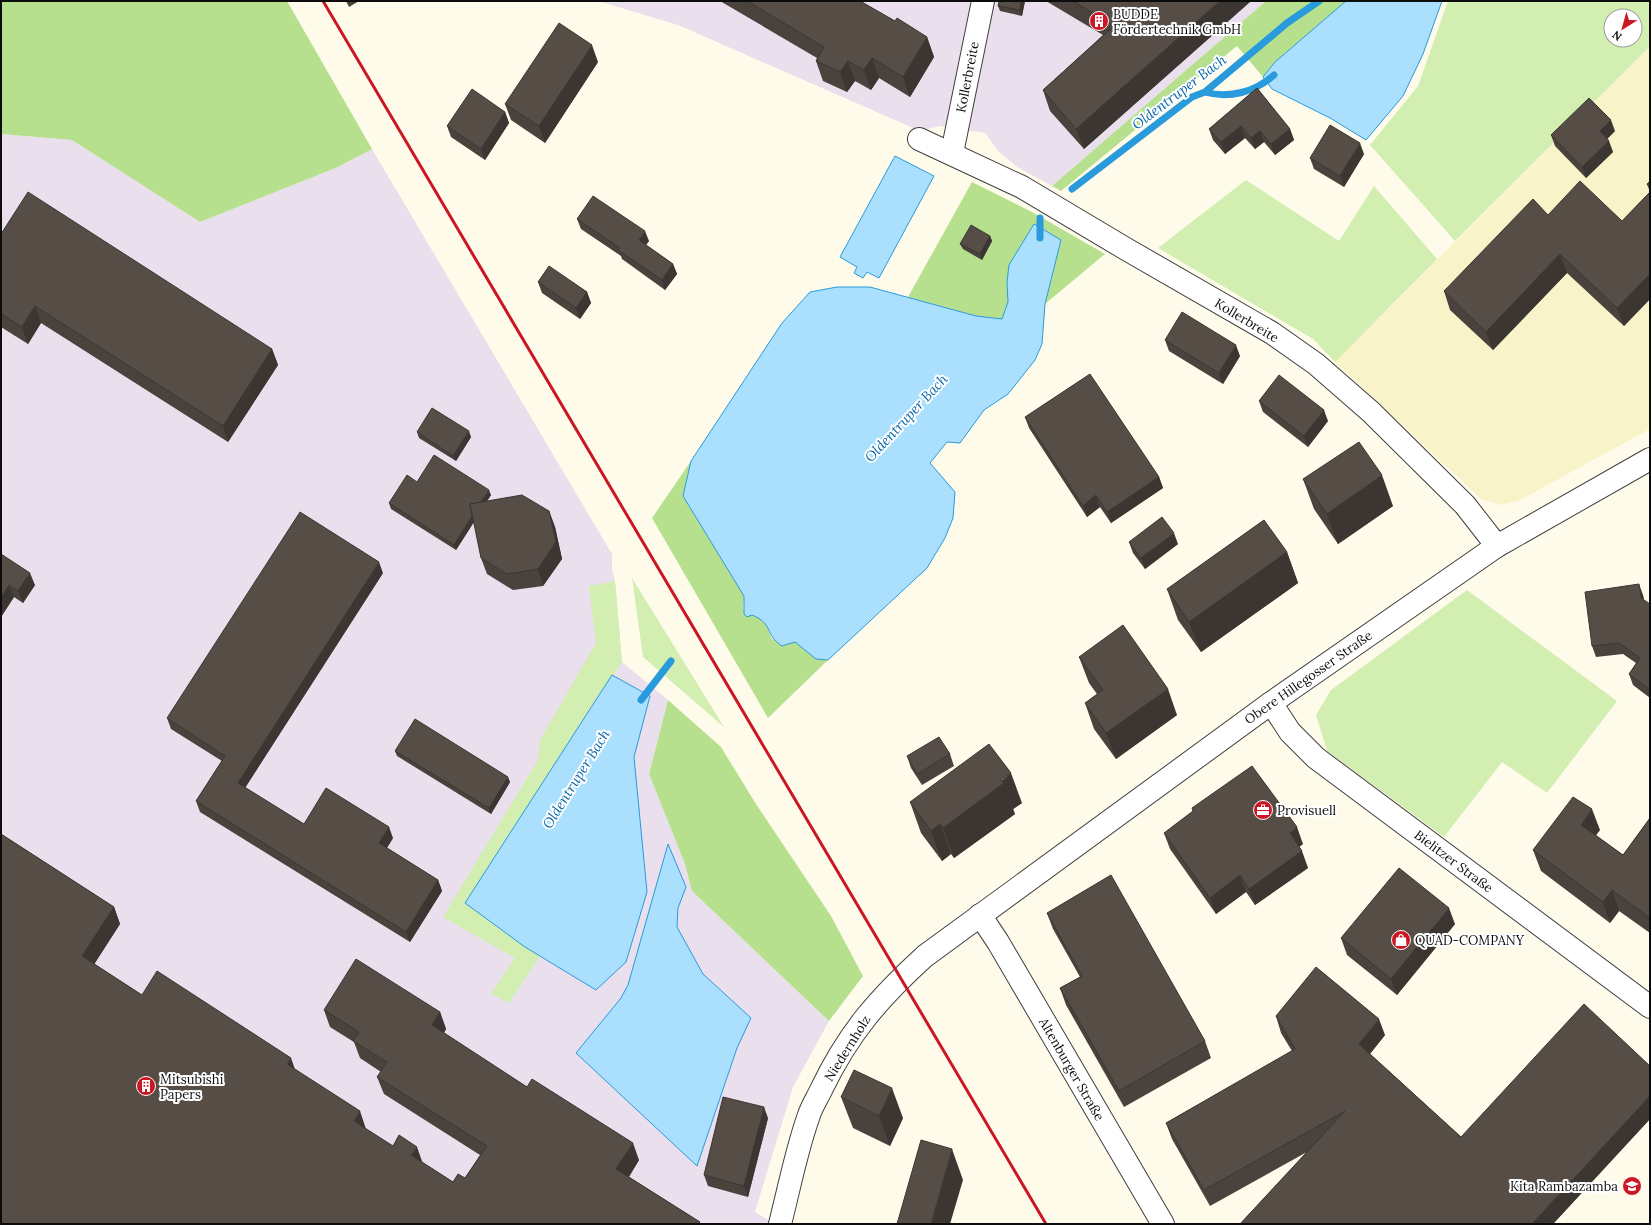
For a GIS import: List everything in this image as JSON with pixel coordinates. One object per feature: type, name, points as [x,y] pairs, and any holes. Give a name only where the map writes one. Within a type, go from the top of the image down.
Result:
[{"type":"street","name":"Kollerbreite","points":[[952,153],[983,1]]},
{"type":"street","name":"Kollerbreite","points":[[919,139],[1022,186],[1126,249],[1272,333],[1316,364],[1370,412],[1465,504],[1497,546]]},
{"type":"street","name":"Obere Hillegosser Straße","points":[[980,915],[1271,703],[1497,546],[1650,459]]},
{"type":"street","name":"Bielitzer Straße","points":[[1271,703],[1290,732],[1316,758],[1650,1007]]},
{"type":"street","name":"Niedernholz","points":[[780,1224],[808,1117],[831,1069],[848,1040],[874,1007],[900,979],[925,956],[980,915]]},
{"type":"street","name":"Altenburger Straße","points":[[980,915],[998,942],[1163,1224]]},
{"type":"shaded area","points":[[598,1],[1266,1],[1052,186],[1017,167],[999,152],[985,133],[940,126],[920,131],[678,25]]},
{"type":"shaded area","points":[[1650,46],[1650,429],[1518,501],[1500,505],[1481,499],[1335,362]]},
{"type":"shaded area","points":[[1,134],[72,140],[200,222],[338,167],[372,149],[612,554],[612,569],[615,581],[622,662],[668,700],[649,774],[685,864],[692,891],[829,1021],[793,1087],[755,1212],[775,1224],[1,1224]]},
{"type":"green space","points":[[1,1],[287,1],[372,149],[338,167],[200,222],[72,140],[1,134]]},
{"type":"green space","points":[[1266,1],[1346,1],[1275,62],[1263,77],[1237,46],[1061,191],[1052,186]]},
{"type":"green space","points":[[1448,1],[1650,1],[1650,46],[1455,241],[1370,145],[1418,86]]},
{"type":"green space","points":[[1246,180],[1339,241],[1374,186],[1437,259],[1335,362],[1313,339],[1158,248]]},
{"type":"green space","points":[[972,182],[1032,212],[1105,254],[1045,304],[1061,240],[1034,224],[1007,282],[1008,302],[1002,319],[976,316],[908,297]]},
{"type":"green space","points":[[691,461],[683,496],[744,596],[743,609],[762,620],[772,639],[795,642],[816,658],[828,660],[768,718],[652,518]]},
{"type":"green space","points":[[632,578],[724,727],[643,657]]},
{"type":"green space","points":[[615,581],[622,662],[465,903],[540,956],[509,1003],[491,994],[515,958],[443,917],[538,760],[540,740],[596,643],[589,586]]},
{"type":"green space","points":[[1467,590],[1617,701],[1547,793],[1502,762],[1444,837],[1327,751],[1316,715],[1331,690]]},
{"type":"green space","points":[[668,700],[721,747],[756,804],[831,916],[863,976],[829,1021],[692,891],[685,864],[649,774]]},
{"type":"water","points":[[1346,1],[1442,1],[1423,54],[1403,96],[1366,140],[1330,118],[1272,89],[1263,77],[1275,62]]},
{"type":"water","points":[[895,156],[934,176],[879,278],[867,272],[863,278],[854,273],[857,267],[840,257]]},
{"type":"water","points":[[1034,224],[1061,240],[1045,304],[1042,344],[1035,360],[1008,394],[984,410],[960,443],[947,442],[930,463],[955,492],[953,518],[945,538],[927,568],[828,660],[816,659],[795,642],[782,646],[776,642],[759,618],[752,615],[747,617],[744,614],[744,596],[683,496],[691,461],[782,323],[810,292],[837,287],[870,287],[976,316],[1002,319],[1008,302],[1007,282],[1009,265]]},
{"type":"water","points":[[612,675],[650,696],[634,757],[647,892],[626,962],[596,990],[525,947],[465,903]]},
{"type":"water","points":[[668,844],[686,887],[678,908],[677,927],[703,974],[751,1018],[737,1048],[697,1166],[576,1053],[621,998],[628,985]]},
{"type":"building","points":[[747,1],[860,1],[895,21],[897,18],[927,37],[903,77],[872,58],[864,70],[848,61],[840,72],[816,61],[824,47]]},
{"type":"building","points":[[999,1],[1021,1],[1020,10],[998,6]]},
{"type":"building","points":[[1073,1],[1220,1],[1076,129],[1043,90],[1114,26]]},
{"type":"building","points":[[559,23],[592,45],[539,126],[505,104]]},
{"type":"building","points":[[1257,88],[1290,129],[1271,144],[1260,131],[1251,138],[1241,126],[1221,142],[1209,129]]},
{"type":"building","points":[[472,89],[505,112],[481,149],[447,126]]},
{"type":"building","points":[[1589,98],[1611,120],[1600,131],[1609,141],[1582,167],[1551,135]]},
{"type":"building","points":[[1330,125],[1360,143],[1340,176],[1310,158]]},
{"type":"building","points":[[1580,181],[1622,221],[1650,192],[1650,274],[1617,308],[1560,254],[1486,332],[1444,291],[1533,199],[1548,215]]},
{"type":"building","points":[[1650,181],[1650,188],[1647,184]]},
{"type":"building","points":[[28,192],[272,349],[223,426],[35,306],[22,327],[1,314],[1,234]]},
{"type":"building","points":[[593,196],[645,231],[639,240],[673,264],[662,280],[618,250],[620,248],[577,219]]},
{"type":"building","points":[[971,225],[990,236],[980,254],[960,244]]},
{"type":"building","points":[[549,266],[587,292],[576,308],[538,282]]},
{"type":"building","points":[[1182,312],[1236,345],[1219,373],[1165,340]]},
{"type":"building","points":[[1090,374],[1159,477],[1107,512],[1096,495],[1083,506],[1025,417]]},
{"type":"building","points":[[1279,375],[1324,410],[1304,436],[1259,401]]},
{"type":"building","points":[[432,408],[469,431],[453,456],[417,432]]},
{"type":"building","points":[[1359,442],[1382,475],[1327,514],[1303,479]]},
{"type":"building","points":[[434,455],[489,490],[481,502],[470,504],[472,516],[454,545],[389,503],[407,475],[417,482]]},
{"type":"building","points":[[522,495],[549,511],[556,542],[538,569],[507,574],[481,558],[470,504]]},
{"type":"building","points":[[300,512],[379,562],[238,783],[304,824],[326,788],[389,827],[379,843],[438,880],[406,932],[196,801],[225,756],[167,718]]},
{"type":"building","points":[[1162,517],[1174,533],[1141,558],[1129,542]]},
{"type":"building","points":[[1264,520],[1287,552],[1189,622],[1167,589]]},
{"type":"building","points":[[1,554],[30,573],[18,591],[9,585],[1,598]]},
{"type":"building","points":[[1639,584],[1641,598],[1650,604],[1650,690],[1629,674],[1640,658],[1619,643],[1592,646],[1585,592]]},
{"type":"building","points":[[1123,625],[1168,689],[1106,733],[1085,703],[1103,690],[1079,657]]},
{"type":"building","points":[[415,719],[508,777],[489,808],[395,751]]},
{"type":"building","points":[[939,737],[950,754],[917,774],[907,756]]},
{"type":"building","points":[[989,744],[1011,773],[1001,780],[1004,783],[943,828],[940,824],[931,831],[910,802]]},
{"type":"building","points":[[1252,766],[1297,827],[1290,833],[1302,851],[1249,889],[1240,875],[1210,898],[1164,833],[1193,811],[1192,808]]},
{"type":"building","points":[[1573,797],[1592,809],[1581,825],[1623,855],[1650,818],[1650,918],[1612,890],[1603,902],[1533,850]]},
{"type":"building","name":"Mitsubishi Papers","points":[[1,834],[114,907],[82,956],[142,995],[157,971],[291,1058],[287,1064],[360,1111],[354,1121],[393,1146],[399,1135],[417,1147],[411,1155],[453,1182],[458,1174],[465,1178],[487,1146],[377,1077],[387,1062],[353,1041],[359,1032],[324,1010],[356,959],[440,1012],[432,1025],[527,1087],[532,1079],[633,1143],[616,1169],[700,1222],[698,1224],[4,1224],[1,1222]]},
{"type":"building","name":"QUAD-COMPANY","points":[[1399,868],[1449,908],[1391,979],[1341,938]]},
{"type":"building","points":[[1111,875],[1205,1041],[1119,1091],[1060,988],[1082,976],[1047,913]]},
{"type":"building","points":[[1316,967],[1379,1019],[1359,1044],[1461,1137],[1584,1004],[1650,1066],[1650,1096],[1532,1224],[1240,1224],[1345,1111],[1204,1190],[1166,1123],[1295,1049],[1276,1016]]},
{"type":"building","points":[[854,1070],[892,1088],[879,1116],[841,1097]]},
{"type":"building","points":[[723,1097],[764,1107],[744,1186],[704,1175]]},
{"type":"building","points":[[921,1140],[952,1149],[931,1224],[897,1224]]},
{"type":"waterway","name":"Oldentruper Bach","points":[[1072,189],[1192,97],[1205,92],[1287,23],[1319,1]]},
{"type":"waterway","points":[[1205,92],[1223,95],[1250,90],[1259,86],[1274,75]]},
{"type":"waterway","name":"Oldentruper Bach","points":[[1040,218],[1040,238]]},
{"type":"waterway","name":"Oldentruper Bach","points":[[641,700],[671,661]]},
{"type":"railway","points":[[323,1],[1046,1224]]},
{"type":"place","name":"BUDDE Fördertechnik GmbH","points":[[1099,21]]},
{"type":"place","name":"Provisuell","points":[[1263,810]]},
{"type":"place","name":"QUAD-COMPANY","points":[[1401,940]]},
{"type":"place","name":"Mitsubishi Papers","points":[[146,1086]]},
{"type":"place","name":"Kita Rambazamba","points":[[1632,1186]]}]
